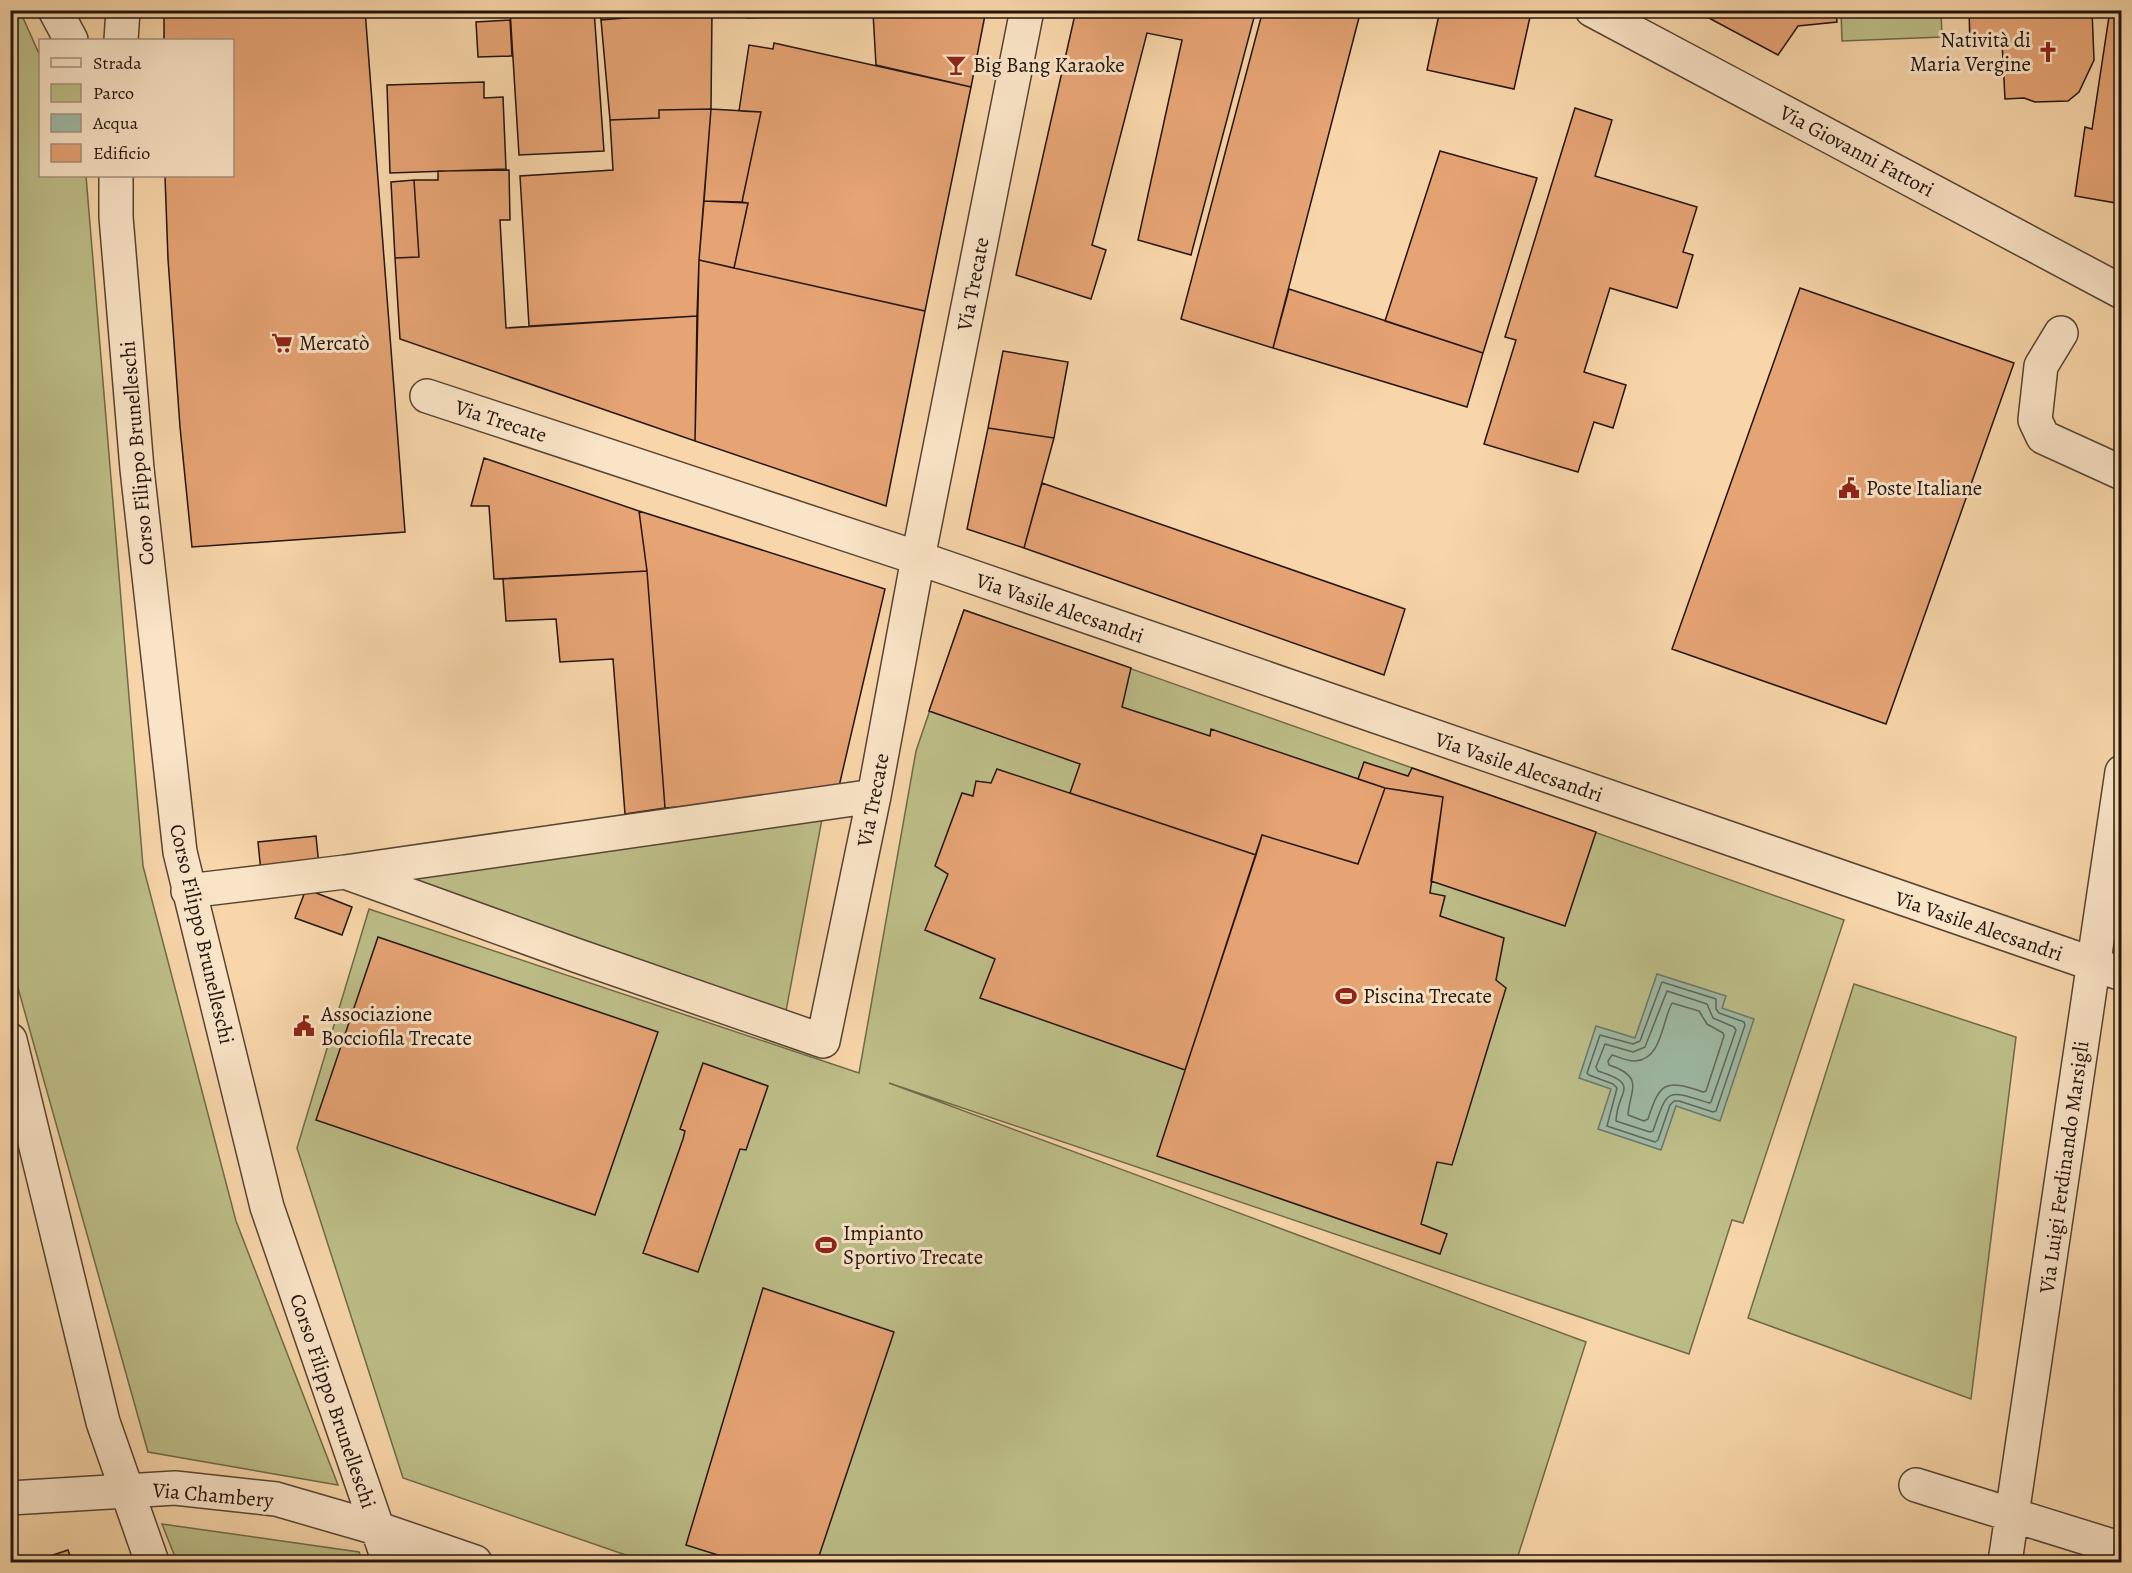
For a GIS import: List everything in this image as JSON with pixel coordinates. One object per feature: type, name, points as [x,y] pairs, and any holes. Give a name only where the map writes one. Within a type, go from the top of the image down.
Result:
[{"type":"street","points":[[55,10],[70,39]]},
{"type":"street","points":[[121,39],[123,10]]},
{"type":"street","name":"Via Trecate","points":[[345,872],[823,1041],[874,796],[918,558],[1028,10]]},
{"type":"street","name":"Via Giovanni Fattori","points":[[1592,10],[2121,292]]},
{"type":"street","name":"Corso Filippo Brunelleschi","points":[[116,177],[116,217],[137,469],[178,841],[188,891],[267,1207],[389,1563]]},
{"type":"street","points":[[2061,333],[2041,366],[2035,420],[2043,437],[2121,473]]},
{"type":"street","name":"Via Trecate","points":[[427,396],[918,558]]},
{"type":"street","name":"Via Vasile Alecsandri","points":[[918,558],[2107,970]]},
{"type":"street","name":"Via Luigi Ferdinando Marsigli","points":[[2005,1563],[2107,970],[2121,772]]},
{"type":"street","points":[[188,891],[345,872],[874,796]]},
{"type":"street","points":[[10,1040],[103,1422],[152,1563]]},
{"type":"street","points":[[1916,1485],[2121,1549]]},
{"type":"street","name":"Via Chambery","points":[[10,1498],[125,1489],[175,1488],[276,1498],[376,1528],[476,1563]]},
{"type":"green space","points":[[10,11],[20,11],[39,54],[39,177],[86,177],[143,866],[236,1221],[338,1485],[148,1452],[11,963]]},
{"type":"green space","points":[[1841,11],[1941,11],[1942,37],[1842,41]]},
{"type":"green space","points":[[964,610],[1844,920],[1743,1223],[1732,1220],[1689,1354],[889,1083],[1586,1342],[1516,1562],[646,1562],[403,1478],[297,1148],[369,909],[859,1073],[916,751]]},
{"type":"green space","points":[[825,803],[783,1027],[345,880]]},
{"type":"green space","points":[[1854,984],[2016,1037],[1971,1399],[1748,1318]]},
{"type":"green space","points":[[162,1524],[359,1552],[363,1562],[177,1562]]},
{"type":"water","points":[[1657,974],[1726,996],[1722,1008],[1754,1019],[1720,1121],[1676,1106],[1661,1150],[1598,1129],[1611,1089],[1579,1078],[1596,1026],[1635,1038]]},
{"type":"building","name":"Mercatò","points":[[164,10],[365,10],[405,532],[192,547],[180,427],[168,259],[165,177],[234,177],[234,39],[164,39]]},
{"type":"building","points":[[510,10],[594,10],[604,151],[519,155]]},
{"type":"building","points":[[601,10],[712,10],[601,20]]},
{"type":"building","points":[[747,10],[986,10],[971,87],[876,65],[873,13],[747,18]]},
{"type":"building","points":[[1076,10],[1256,10],[1191,255],[1138,240],[1182,40],[1147,33],[1092,245],[1106,250],[1091,299],[1016,275]]},
{"type":"building","points":[[1263,10],[1361,10],[1273,348],[1181,319]]},
{"type":"building","points":[[1440,10],[1503,10],[1530,17],[1514,89],[1427,70]]},
{"type":"building","points":[[1694,10],[1836,10],[1837,22],[1798,26],[1778,55]]},
{"type":"building","name":"Natività di Maria Vergine","points":[[1969,10],[2092,10],[2094,60],[2079,92],[2068,101],[2035,102],[2024,98],[2005,99],[2002,42],[1970,43]]},
{"type":"building","points":[[2110,10],[2122,10],[2122,204],[2075,196],[2085,127],[2092,129]]},
{"type":"building","points":[[712,11],[711,109],[659,110],[659,118],[610,120],[601,20]]},
{"type":"building","points":[[510,20],[512,56],[478,57],[476,22]]},
{"type":"building","points":[[774,43],[971,87],[925,311],[734,268],[748,203],[742,202],[761,112],[739,111],[749,45],[773,49]]},
{"type":"building","points":[[484,82],[484,98],[503,97],[506,169],[390,173],[387,85]]},
{"type":"building","points":[[1575,108],[1612,120],[1595,176],[1697,207],[1683,252],[1693,255],[1677,308],[1610,288],[1584,372],[1626,385],[1613,428],[1594,422],[1578,472],[1484,444],[1516,340],[1505,337]]},
{"type":"building","points":[[711,109],[697,316],[529,326],[520,176],[613,170],[610,120],[659,118],[659,110]]},
{"type":"building","points":[[711,109],[761,112],[742,202],[704,201]]},
{"type":"building","points":[[1440,151],[1537,178],[1483,353],[1385,321]]},
{"type":"building","points":[[509,170],[510,220],[500,220],[506,328],[697,316],[695,441],[400,339],[395,258],[419,257],[414,180],[438,180],[438,171]]},
{"type":"building","points":[[414,180],[419,257],[395,258],[391,182]]},
{"type":"building","points":[[704,201],[748,203],[734,268],[699,260]]},
{"type":"building","points":[[699,260],[925,311],[886,506],[695,441]]},
{"type":"building","points":[[10,286],[14,351],[10,351]]},
{"type":"building","name":"Poste Italiane","points":[[1800,288],[2014,363],[1886,724],[1672,649]]},
{"type":"building","points":[[1289,289],[1483,353],[1467,407],[1273,348]]},
{"type":"building","points":[[1003,351],[1068,362],[1054,438],[988,428]]},
{"type":"building","points":[[988,428],[1054,438],[1024,548],[967,529]]},
{"type":"building","points":[[484,458],[639,511],[647,571],[494,579],[489,506],[471,506]]},
{"type":"building","points":[[1042,483],[1405,609],[1384,675],[1024,548]]},
{"type":"building","points":[[639,511],[885,589],[837,795],[665,808],[647,571]]},
{"type":"building","points":[[647,571],[665,808],[625,814],[613,659],[560,662],[556,619],[506,621],[503,579]]},
{"type":"building","points":[[964,610],[1131,668],[1122,707],[1210,736],[1211,729],[1385,788],[1358,864],[1262,835],[1256,855],[1070,793],[1080,764],[929,711]]},
{"type":"building","points":[[1364,762],[1408,776],[1412,768],[1596,832],[1565,926],[1431,881],[1443,797],[1385,788],[1358,779]]},
{"type":"building","points":[[997,769],[1256,855],[1185,1070],[980,998],[995,959],[925,930],[948,874],[935,866],[962,793],[973,796],[976,781],[991,783]]},
{"type":"building","points":[[1385,788],[1443,797],[1430,893],[1445,896],[1440,916],[1504,938],[1496,980],[1506,988],[1452,1165],[1437,1162],[1421,1224],[1447,1234],[1440,1254],[1157,1156],[1262,835],[1358,864]]},
{"type":"building","points":[[316,836],[319,866],[261,872],[258,842]]},
{"type":"building","points":[[306,889],[352,907],[342,935],[295,918]]},
{"type":"building","points":[[378,937],[658,1032],[595,1215],[316,1120]]},
{"type":"building","points":[[703,1063],[768,1086],[746,1150],[740,1149],[698,1272],[643,1253],[683,1139],[685,1131],[680,1129]]},
{"type":"building","points":[[763,1288],[894,1332],[817,1562],[740,1562],[686,1545]]},
{"type":"building","points":[[68,1550],[72,1562],[32,1562]]},
{"type":"place","name":"Natività di Maria Vergine","points":[[2048,52]]},
{"type":"place","name":"Big Bang Karaoke","points":[[956,65]]},
{"type":"place","name":"Mercatò","points":[[282,343]]},
{"type":"place","name":"Poste Italiane","points":[[1849,488]]},
{"type":"place","name":"Piscina Trecate","points":[[1346,996]]},
{"type":"place","name":"Associazione Bocciofila Trecate","points":[[304,1026]]},
{"type":"place","name":"Impianto Sportivo Trecate","points":[[826,1245]]}]
